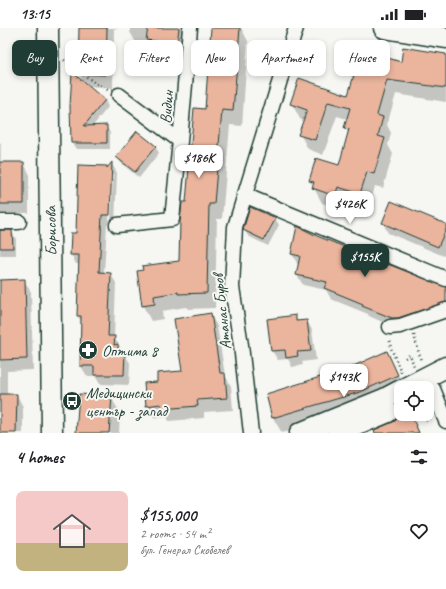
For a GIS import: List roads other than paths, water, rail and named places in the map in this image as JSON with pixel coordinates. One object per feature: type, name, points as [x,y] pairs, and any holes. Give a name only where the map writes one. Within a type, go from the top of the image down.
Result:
[{"type":"main road","name":"Борисова","points":[[48,28],[52,433]]},
{"type":"main road","points":[[384,28],[446,38]]},
{"type":"main road","points":[[413,381],[446,367]]},
{"type":"main road","points":[[300,433],[384,399],[394,392]]},
{"type":"main road","points":[[338,433],[394,409]]},
{"type":"street","name":"Видин","points":[[117,225],[172,219],[190,28]]},
{"type":"street","name":"Атанас Буров","points":[[251,433],[241,345],[232,287],[235,227],[296,28]]},
{"type":"street","points":[[120,95],[180,141]]},
{"type":"street","points":[[244,195],[446,279]]},
{"type":"street","points":[[0,222],[19,222]]},
{"type":"street","points":[[390,327],[410,323],[446,310]]},
{"type":"street","points":[[435,387],[446,421]]},
{"type":"place","name":"Оптима 8","points":[[88,350]]},
{"type":"place","name":"Медицински център - запад","points":[[72,401]]}]
